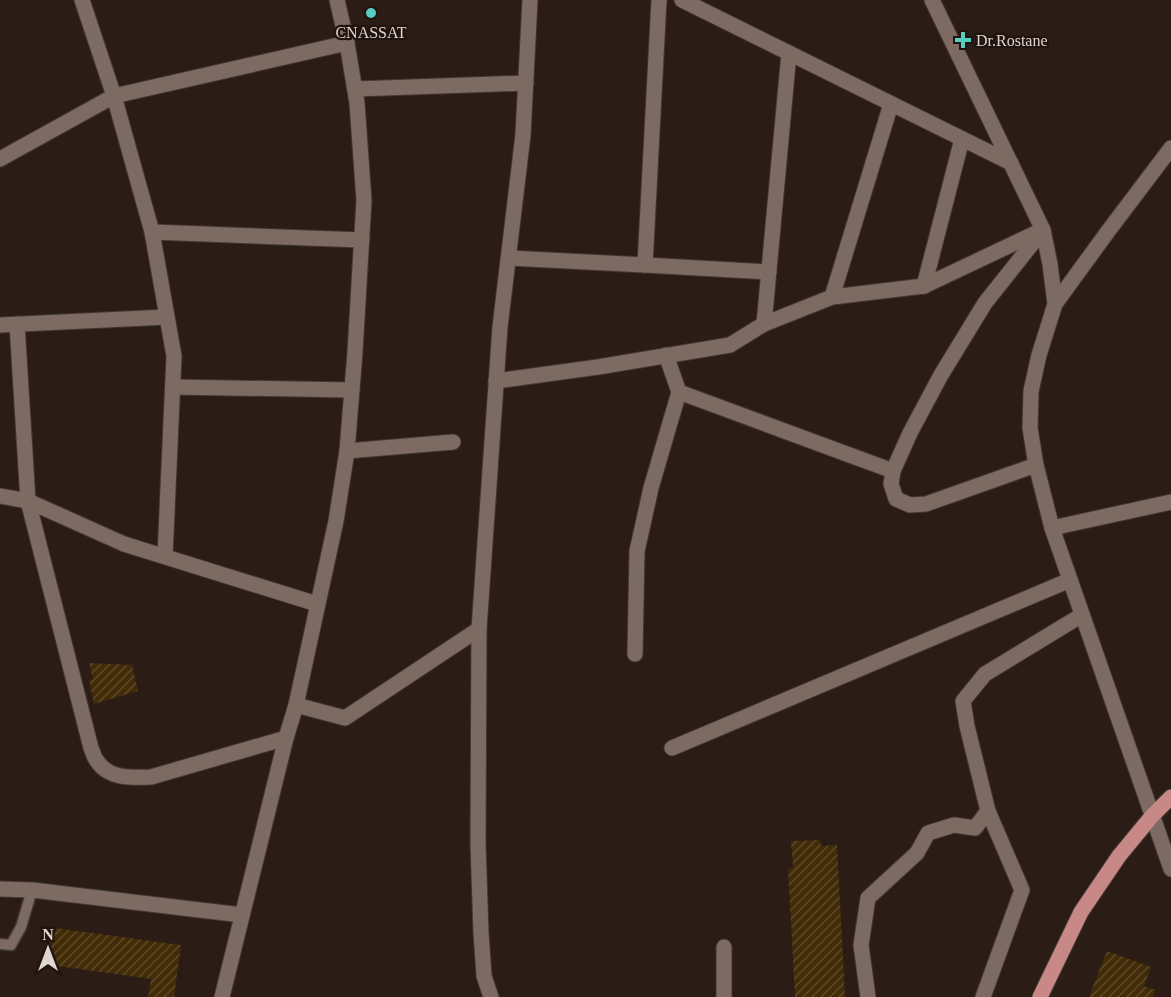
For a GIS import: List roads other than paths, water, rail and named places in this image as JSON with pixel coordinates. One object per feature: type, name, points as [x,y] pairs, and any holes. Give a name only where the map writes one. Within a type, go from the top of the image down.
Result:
[{"type":"main road","points":[[1040,997],[1081,912],[1119,856],[1171,797]]},
{"type":"street","points":[[82,0],[114,96],[152,232],[174,356],[165,556]]},
{"type":"street","points":[[222,997],[296,705],[336,521],[346,451],[364,200],[357,103],[337,0]]},
{"type":"street","points":[[491,997],[484,976],[478,844],[478,629],[500,327],[523,135],[531,0]]},
{"type":"street","points":[[645,265],[659,0]]},
{"type":"street","points":[[682,0],[1011,163]]},
{"type":"street","points":[[932,0],[1043,230],[1055,304]]},
{"type":"street","points":[[0,159],[114,96],[347,43]]},
{"type":"street","points":[[764,324],[789,53]]},
{"type":"street","points":[[355,89],[526,83]]},
{"type":"street","points":[[832,297],[891,104]]},
{"type":"street","points":[[924,286],[962,139]]},
{"type":"street","points":[[1171,148],[1055,304],[1039,355],[1031,391],[1030,428],[1036,465],[1052,528],[1171,869]]},
{"type":"street","points":[[496,381],[730,345],[764,324],[832,297],[924,286],[1043,230]]},
{"type":"street","points":[[1036,465],[926,504],[910,505],[896,499],[891,484],[893,471],[910,433],[941,375],[980,312],[1043,230]]},
{"type":"street","points":[[152,232],[362,240]]},
{"type":"street","points":[[508,258],[769,272]]},
{"type":"street","points":[[0,325],[167,317]]},
{"type":"street","points":[[16,324],[28,501],[91,748],[97,761],[109,773],[130,778],[151,777],[286,738]]},
{"type":"street","points":[[635,654],[637,551],[651,488],[679,392],[666,355]]},
{"type":"street","points":[[173,387],[352,390]]},
{"type":"street","points":[[679,392],[893,471]]},
{"type":"street","points":[[346,451],[453,442]]},
{"type":"street","points":[[0,496],[28,501],[124,544],[317,604]]},
{"type":"street","points":[[1052,528],[1171,502]]},
{"type":"street","points":[[672,748],[1070,580]]},
{"type":"street","points":[[983,997],[1022,890],[988,811],[963,701],[985,674],[1082,615]]},
{"type":"street","points":[[296,705],[345,718],[478,629]]},
{"type":"street","points":[[868,997],[861,945],[868,898],[917,853],[928,833],[954,825],[975,828],[988,811]]},
{"type":"street","points":[[0,889],[32,890],[242,915]]},
{"type":"street","points":[[724,947],[724,997]]},
{"type":"lane","points":[[0,944],[11,945],[21,927],[32,890]]},
{"type":"place","name":"CNASSAT","points":[[371,13]]},
{"type":"place","name":"Dr.Rostane","points":[[963,40]]}]
